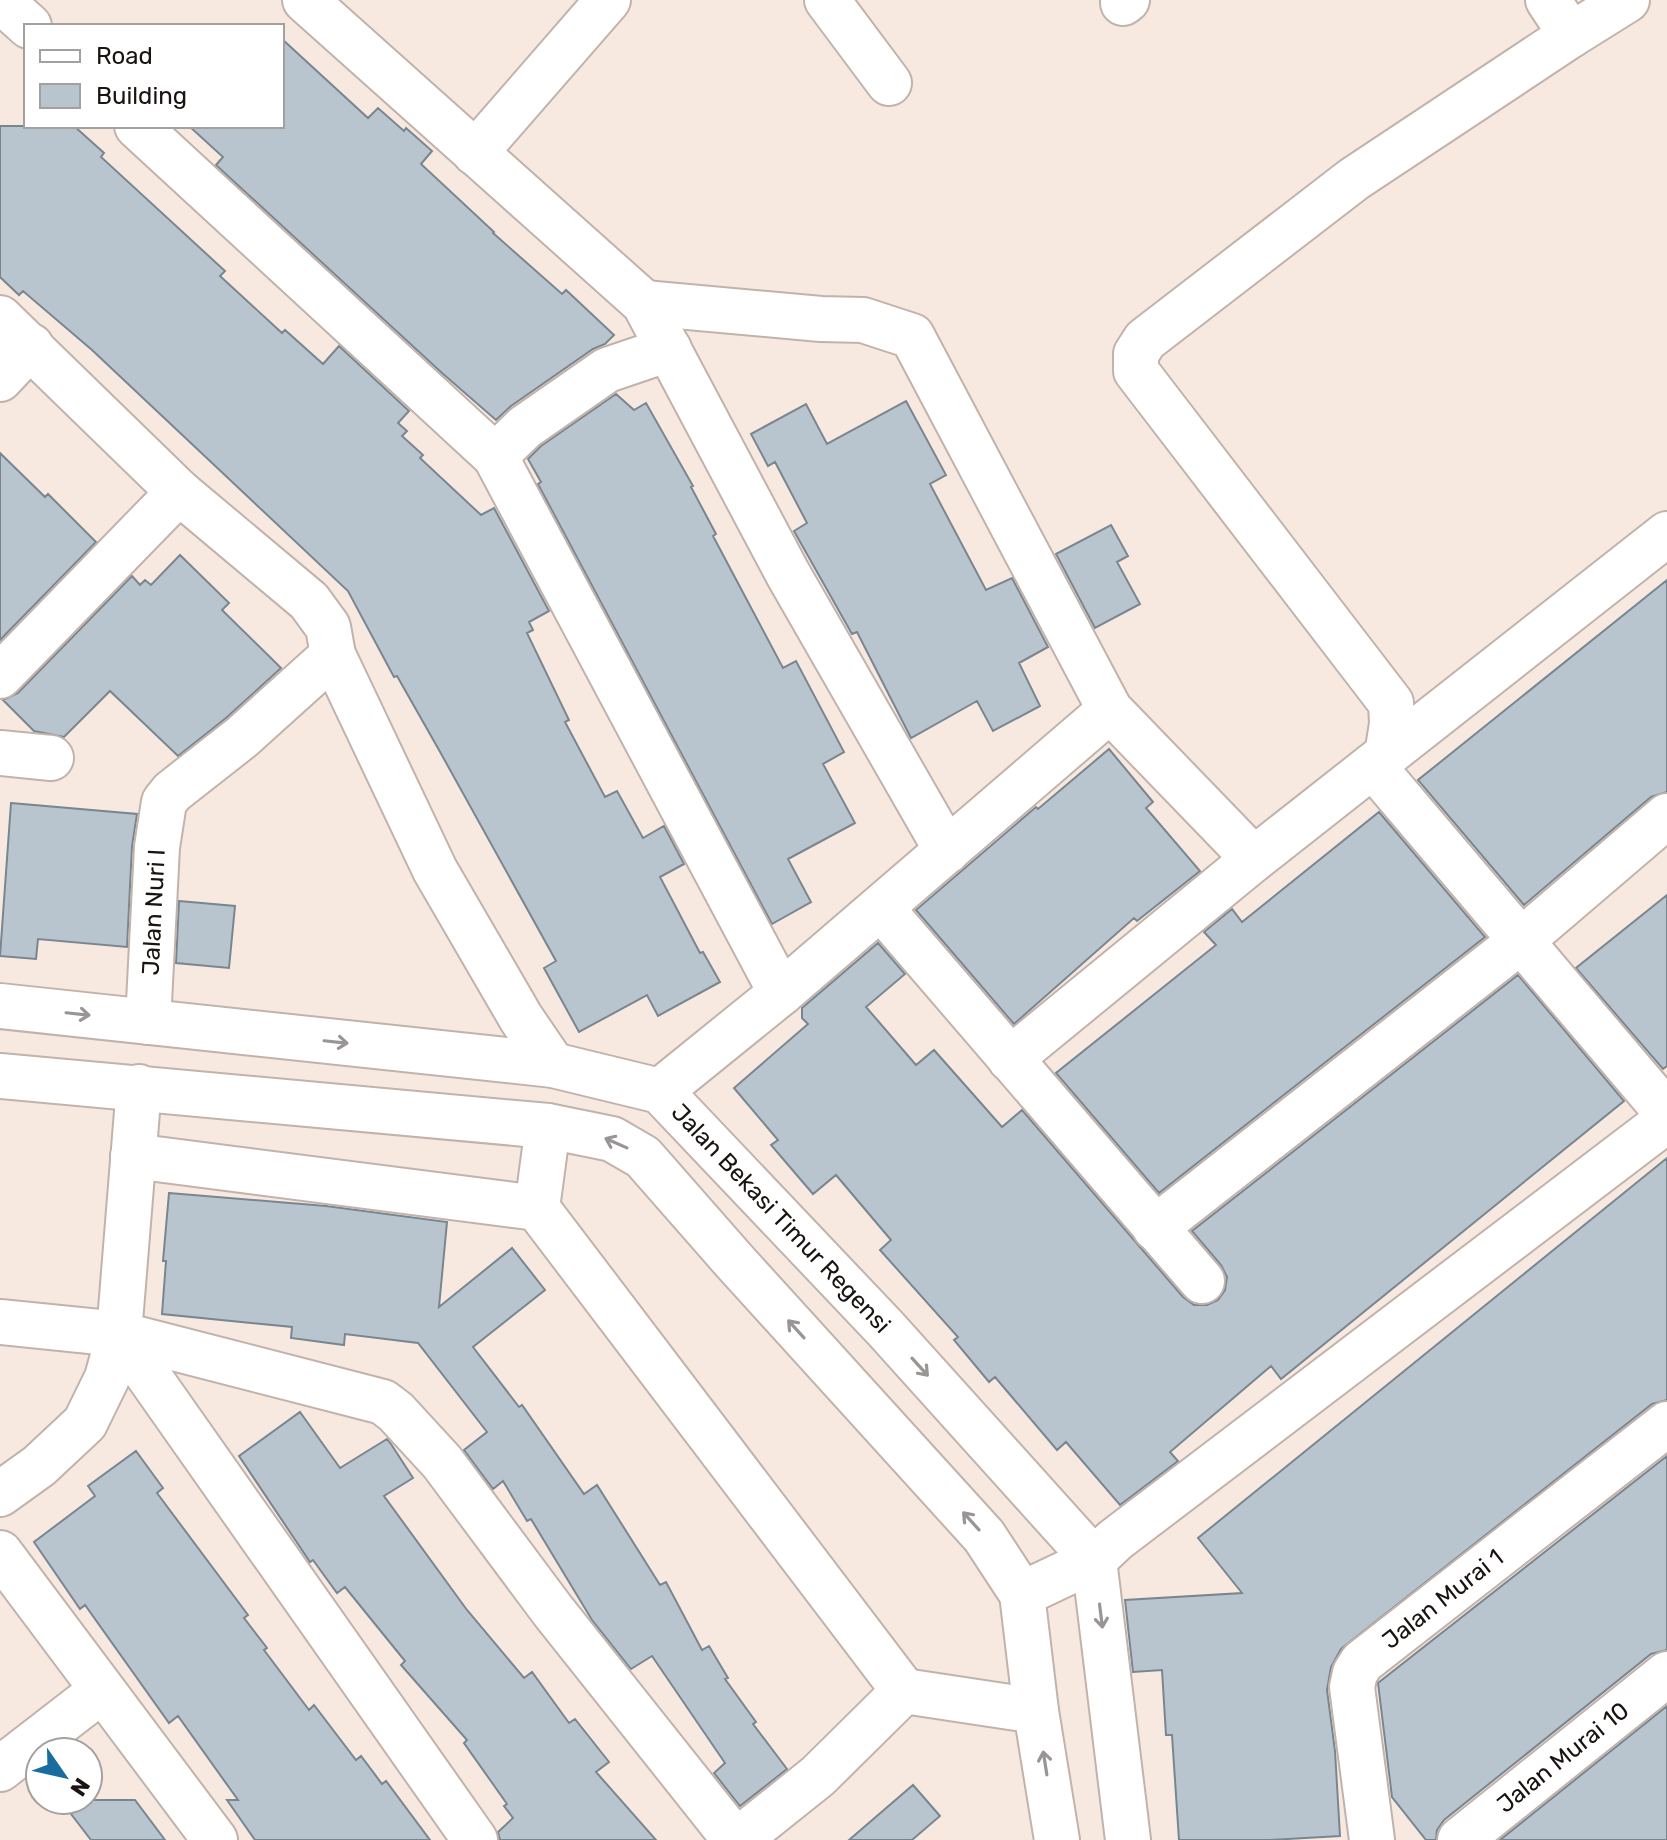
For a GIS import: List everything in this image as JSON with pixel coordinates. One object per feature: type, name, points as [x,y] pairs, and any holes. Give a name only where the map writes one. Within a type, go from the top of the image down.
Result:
[{"type":"street","points":[[0,0],[27,24]]},
{"type":"street","points":[[305,0],[644,303],[788,574],[947,851]]},
{"type":"street","points":[[475,153],[608,0]]},
{"type":"street","points":[[827,0],[889,83]]},
{"type":"street","points":[[1380,760],[1392,724],[1391,703],[1136,371],[1136,354],[1145,340],[1559,18],[1627,0]]},
{"type":"street","points":[[139,128],[495,456],[781,993]]},
{"type":"street","points":[[644,303],[863,320],[912,336],[1110,710],[1254,859]]},
{"type":"street","points":[[0,379],[15,332],[179,492],[309,601],[328,627],[333,655],[435,870],[521,1018],[553,1065]]},
{"type":"street","points":[[495,456],[525,427],[607,370],[669,349]]},
{"type":"street","points":[[0,676],[179,492]]},
{"type":"street","points":[[1010,1059],[1254,859],[1667,534]]},
{"type":"street","name":"Jalan Nuri I","points":[[148,1022],[157,847],[168,797],[242,737],[333,655]]},
{"type":"street","points":[[660,1091],[781,993],[1110,710]]},
{"type":"street","points":[[0,753],[51,758]]},
{"type":"street","points":[[1380,760],[1522,940],[1667,1113]]},
{"type":"street","points":[[1155,1228],[1522,940],[1667,816]]},
{"type":"street","points":[[881,908],[1202,1281]]},
{"type":"street","name":"Jalan Bekasi Timur Regensi","points":[[0,1006],[553,1065],[660,1091],[885,1328],[1094,1560]]},
{"type":"street","points":[[0,1076],[548,1126],[612,1139],[643,1157],[984,1536],[1022,1594],[1036,1711],[1057,1840]]},
{"type":"street","points":[[0,1494],[39,1466],[85,1423],[107,1378],[119,1334],[139,1087]]},
{"type":"street","points":[[1022,1594],[1094,1560],[1115,1540],[1667,1120]]},
{"type":"street","points":[[548,1126],[537,1208],[904,1691],[1036,1711]]},
{"type":"street","points":[[133,1156],[537,1208]]},
{"type":"street","points":[[0,1322],[119,1334],[383,1402],[442,1462],[553,1611],[737,1840],[818,1776],[904,1691]]},
{"type":"street","points":[[119,1334],[475,1840]]},
{"type":"street","name":"Jalan Murai 1","points":[[1372,1840],[1352,1687],[1355,1673],[1362,1662],[1667,1424]]},
{"type":"street","points":[[0,1553],[215,1840]]},
{"type":"street","points":[[1094,1560],[1128,1840]]},
{"type":"street","name":"Jalan Murai 10","points":[[1460,1840],[1667,1674]]},
{"type":"street","points":[[0,1769],[101,1691]]},
{"type":"building","points":[[284,41],[368,118],[378,108],[432,151],[421,164],[493,233],[562,294],[566,290],[614,335],[511,406],[496,420],[216,165],[223,157],[191,128],[284,128]]},
{"type":"building","points":[[0,126],[76,128],[104,153],[101,157],[225,271],[220,276],[282,333],[285,330],[323,364],[339,346],[409,411],[398,423],[407,431],[402,436],[423,455],[420,458],[481,515],[494,508],[549,611],[529,622],[533,630],[527,633],[569,720],[565,722],[605,797],[617,791],[643,838],[664,826],[684,864],[660,877],[700,953],[703,952],[720,982],[658,1016],[647,995],[579,1032],[544,968],[556,961],[348,591],[92,350],[23,291],[19,295],[0,277]]},
{"type":"building","points":[[616,394],[634,410],[646,403],[693,486],[716,534],[713,536],[783,668],[796,661],[844,752],[823,764],[855,823],[788,859],[811,902],[772,924],[538,484],[541,482],[528,459],[541,446]]},
{"type":"building","points":[[906,401],[946,475],[930,484],[986,590],[1012,578],[1048,647],[1019,663],[1040,706],[993,731],[977,701],[911,738],[857,632],[852,634],[794,531],[807,523],[775,462],[768,466],[751,434],[806,404],[827,444]]},
{"type":"building","points":[[0,453],[45,497],[48,494],[96,542],[0,640]]},
{"type":"building","points":[[1111,525],[1128,556],[1117,562],[1140,604],[1095,628],[1056,554]]},
{"type":"building","points":[[180,555],[229,603],[222,610],[281,668],[226,718],[178,756],[110,691],[64,737],[34,731],[3,700],[18,693],[132,576],[140,585],[145,580],[151,585]]},
{"type":"building","points":[[1667,580],[1667,792],[1651,797],[1524,905],[1418,780]]},
{"type":"building","points":[[1109,749],[1153,802],[1146,808],[1200,871],[1137,921],[1134,918],[1014,1024],[916,910]]},
{"type":"building","points":[[11,803],[137,814],[132,846],[127,947],[38,939],[36,959],[0,956]]},
{"type":"building","points":[[1379,812],[1485,937],[1159,1193],[1056,1073],[1216,945],[1204,932],[1232,909],[1242,922]]},
{"type":"building","points":[[1667,895],[1667,1066],[1663,1069],[1576,968]]},
{"type":"building","points":[[179,901],[235,906],[229,968],[176,963]]},
{"type":"building","points":[[878,943],[905,974],[866,1007],[916,1065],[934,1050],[1002,1127],[1022,1110],[1183,1297],[1194,1305],[1207,1305],[1218,1300],[1225,1290],[1227,1277],[1221,1265],[1192,1231],[1518,975],[1624,1101],[1281,1379],[1271,1366],[1170,1452],[1178,1461],[1120,1505],[1066,1442],[1057,1450],[995,1377],[989,1382],[954,1340],[958,1337],[880,1250],[891,1240],[836,1175],[813,1194],[771,1145],[778,1140],[734,1088],[808,1024],[802,1018],[802,1008]]},
{"type":"building","points":[[1667,1158],[1667,1400],[1652,1404],[1341,1649],[1331,1667],[1327,1690],[1335,1751],[1340,1836],[1179,1840],[1172,1735],[1166,1735],[1162,1670],[1133,1672],[1125,1600],[1242,1593],[1198,1538]]},
{"type":"building","points":[[169,1193],[326,1206],[447,1222],[439,1307],[512,1248],[545,1290],[473,1347],[519,1407],[522,1405],[584,1494],[597,1485],[660,1585],[666,1582],[702,1650],[709,1646],[728,1678],[725,1679],[756,1722],[753,1724],[787,1769],[740,1806],[714,1773],[725,1763],[652,1656],[631,1669],[592,1620],[531,1519],[527,1521],[503,1481],[493,1489],[464,1450],[487,1432],[418,1343],[345,1334],[344,1345],[291,1338],[292,1327],[162,1314]]},
{"type":"building","points":[[300,1412],[340,1468],[387,1439],[413,1478],[384,1496],[467,1610],[524,1678],[532,1672],[569,1723],[575,1719],[609,1762],[596,1772],[656,1840],[500,1840],[498,1832],[513,1818],[504,1806],[507,1804],[464,1743],[467,1740],[401,1665],[405,1661],[345,1587],[337,1593],[313,1560],[310,1562],[239,1456]]},
{"type":"building","points":[[136,1451],[163,1488],[157,1493],[248,1615],[244,1618],[267,1648],[264,1650],[309,1710],[314,1705],[356,1760],[361,1756],[382,1784],[386,1781],[430,1840],[255,1840],[227,1800],[238,1800],[178,1716],[169,1723],[85,1605],[80,1609],[34,1542],[95,1496],[88,1486]]},
{"type":"building","points":[[1667,1456],[1667,1650],[1651,1654],[1444,1820],[1437,1830],[1436,1840],[1426,1840],[1392,1797],[1378,1683]]},
{"type":"building","points":[[1667,1706],[1667,1840],[1500,1840]]},
{"type":"building","points":[[913,1785],[940,1816],[912,1840],[849,1840]]},
{"type":"building","points":[[104,1800],[135,1800],[165,1840],[91,1840],[73,1816],[104,1816]]}]
